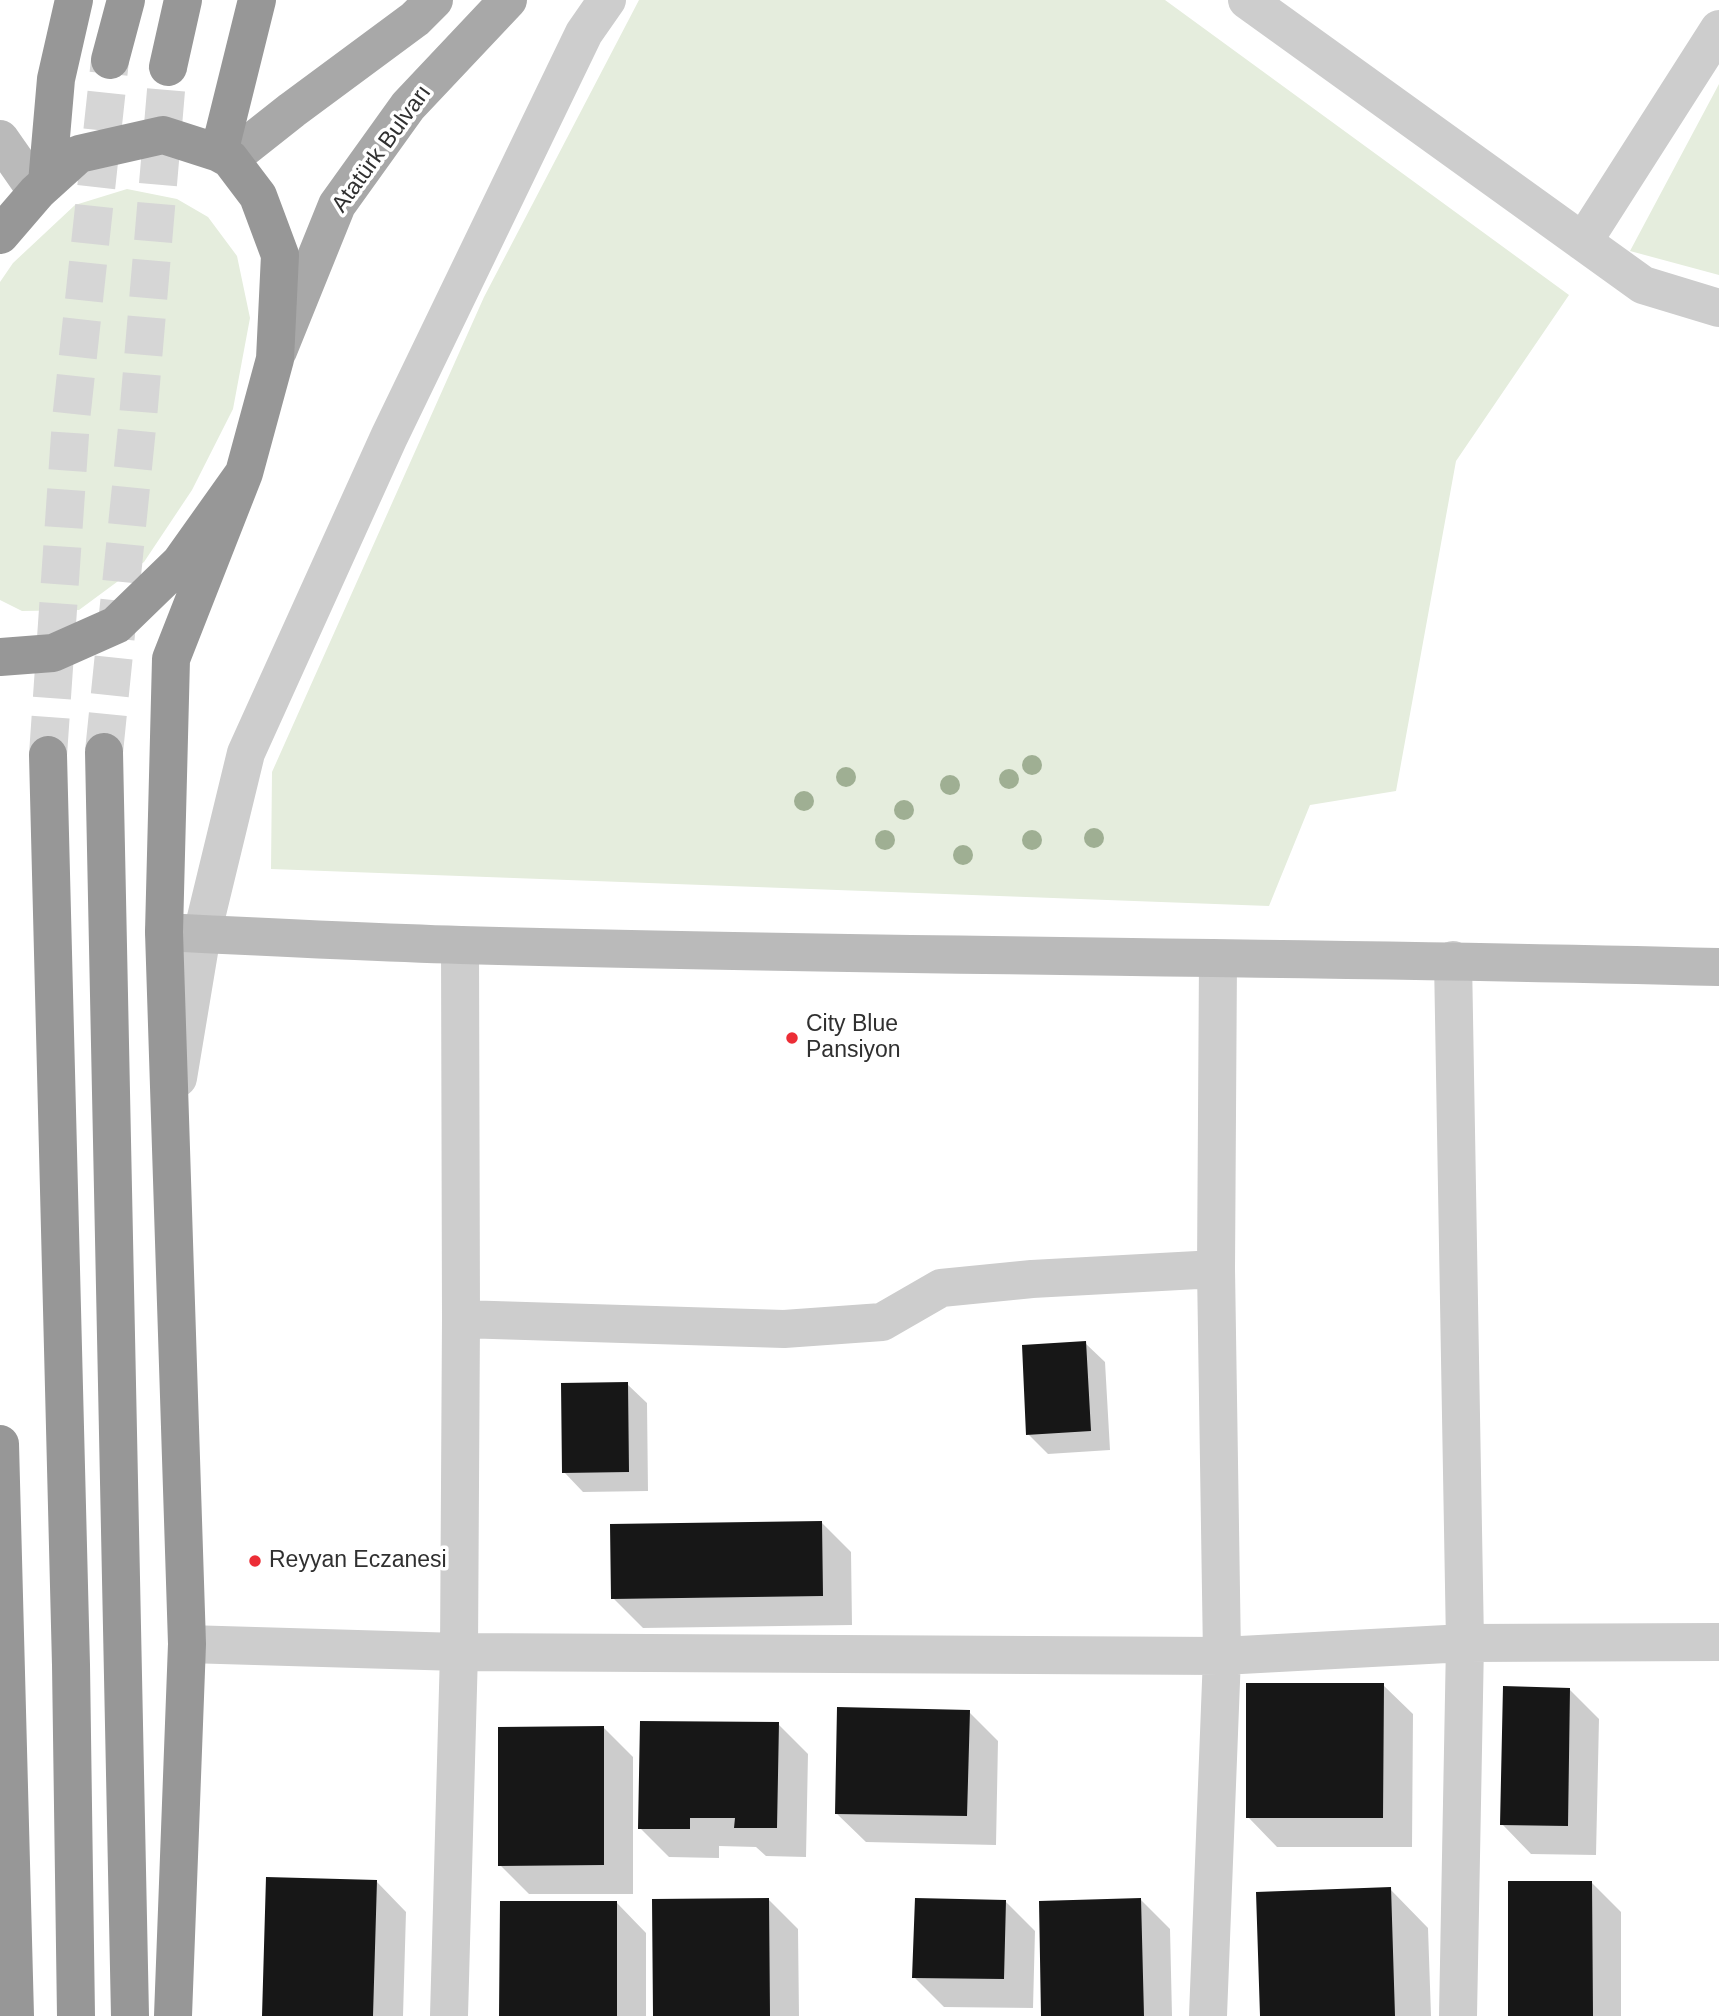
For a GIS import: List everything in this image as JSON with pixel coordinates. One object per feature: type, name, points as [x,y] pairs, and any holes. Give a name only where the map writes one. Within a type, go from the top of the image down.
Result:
[{"type":"highway","points":[[42,187],[56,79],[74,0]]},
{"type":"highway","points":[[110,60],[126,0]]},
{"type":"highway","points":[[168,67],[183,0]]},
{"type":"highway","points":[[225,156],[257,0]]},
{"type":"highway","points":[[0,235],[42,187],[79,153],[163,135],[225,156],[258,196],[280,255],[275,359],[244,473],[171,659],[164,932],[187,1644],[173,2016]]},
{"type":"highway","points":[[0,657],[52,653],[116,625],[180,563],[244,473]]},
{"type":"highway","points":[[104,752],[130,2016]]},
{"type":"highway","points":[[48,755],[71,1665],[76,2016]]},
{"type":"highway","points":[[0,1444],[15,2016]]},
{"type":"main road","points":[[225,156],[415,19],[434,0]]},
{"type":"main road","name":"Atatürk Bulvarı","points":[[275,359],[337,205],[408,106],[508,0]]},
{"type":"street","points":[[170,1125],[202,934],[246,753],[389,437],[584,33],[607,0]]},
{"type":"street","points":[[1247,0],[1643,285],[1719,308]]},
{"type":"street","points":[[1583,242],[1719,29]]},
{"type":"street","points":[[0,139],[42,187]]},
{"type":"street","points":[[164,932],[460,945],[1218,959],[1453,960],[1719,967]]},
{"type":"street","points":[[450,2016],[459,1652],[460,945]]},
{"type":"street","points":[[1208,2016],[1222,1656],[1216,1269],[1218,959]]},
{"type":"street","points":[[1453,960],[1465,1643],[1458,2016]]},
{"type":"street","points":[[461,1319],[784,1329],[882,1322],[941,1288],[1032,1279],[1216,1269]]},
{"type":"street","points":[[187,1644],[459,1652],[1222,1656],[1465,1643],[1719,1642]]},
{"type":"green space","points":[[639,0],[1165,0],[1569,295],[1456,461],[1396,791],[1310,805],[1269,906],[271,869],[272,772],[484,297]]},
{"type":"green space","points":[[1719,84],[1719,275],[1630,251]]},
{"type":"green space","points":[[127,189],[177,199],[208,217],[237,256],[250,318],[233,409],[192,490],[144,562],[79,610],[22,611],[0,600],[0,282],[13,263],[75,205]]},
{"type":"building","points":[[1086,1341],[1091,1431],[1026,1435],[1022,1345]]},
{"type":"building","points":[[628,1382],[629,1472],[562,1473],[561,1383]]},
{"type":"building","points":[[822,1521],[823,1596],[611,1599],[610,1524]]},
{"type":"building","points":[[1246,1683],[1384,1683],[1383,1818],[1246,1818]]},
{"type":"building","points":[[1503,1686],[1570,1688],[1568,1826],[1500,1825]]},
{"type":"building","points":[[837,1707],[970,1710],[967,1816],[835,1814]]},
{"type":"building","points":[[640,1721],[779,1722],[777,1828],[734,1828],[735,1818],[690,1818],[690,1829],[638,1829]]},
{"type":"building","points":[[604,1726],[604,1865],[498,1866],[498,1727]]},
{"type":"building","points":[[266,1877],[377,1880],[373,2016],[262,2016]]},
{"type":"building","points":[[1508,1881],[1592,1881],[1593,2016],[1508,2016]]},
{"type":"building","points":[[1391,1887],[1395,2016],[1260,2016],[1256,1892]]},
{"type":"building","points":[[769,1898],[770,2016],[653,2016],[652,1899]]},
{"type":"building","points":[[915,1898],[1006,1900],[1004,1979],[912,1978]]},
{"type":"building","points":[[1141,1898],[1144,2016],[1041,2016],[1039,1901]]},
{"type":"building","points":[[500,1901],[617,1901],[617,2016],[499,2016]]},
{"type":"tunnel","points":[[48,755],[71,420],[110,60]]},
{"type":"tunnel","points":[[104,752],[138,418],[168,67]]},
{"type":"place","name":"City Blue Pansiyon","points":[[792,1038]]},
{"type":"place","name":"Reyyan Eczanesi","points":[[255,1561]]}]
